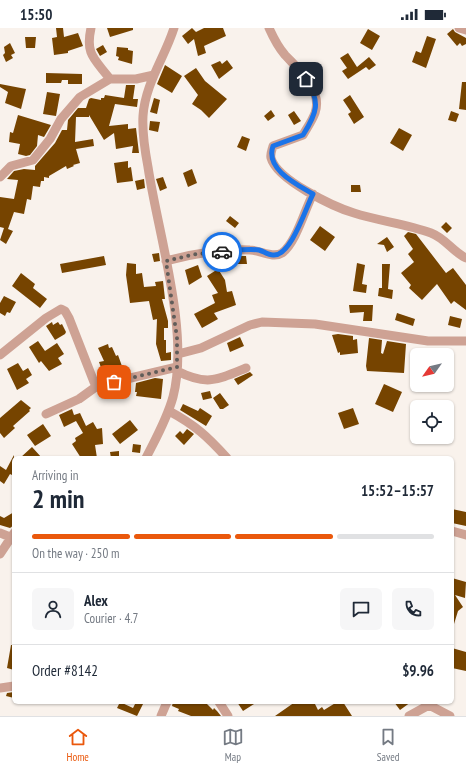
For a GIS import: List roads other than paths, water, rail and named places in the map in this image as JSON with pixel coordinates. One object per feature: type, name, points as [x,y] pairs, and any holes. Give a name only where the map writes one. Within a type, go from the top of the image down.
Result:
[{"type":"street","points":[[92,28],[88,42],[89,52],[110,80]]},
{"type":"street","points":[[147,456],[169,411],[177,369],[178,354],[166,261],[153,203],[143,116],[154,74],[174,28]]},
{"type":"street","points":[[269,28],[284,54],[300,69],[313,89],[317,102],[315,112],[303,135],[273,146],[270,154],[271,160],[279,170],[291,180],[313,194],[353,213],[433,234],[458,254],[466,258]]},
{"type":"street","points":[[459,28],[466,30]]},
{"type":"street","points":[[0,177],[11,166],[33,160],[43,150],[61,118],[80,96],[110,80],[136,79],[154,74]]},
{"type":"street","points":[[166,261],[209,252],[258,250],[274,256],[282,253],[290,244],[313,194]]},
{"type":"street","points":[[0,355],[46,318],[61,309],[69,318],[94,382],[97,386]]},
{"type":"street","points":[[178,354],[201,348],[250,325],[262,322],[315,324],[428,341],[466,341]]},
{"type":"street","points":[[46,414],[79,399],[97,386],[177,369],[199,381],[215,379],[246,368]]},
{"type":"street","points":[[169,411],[193,424],[226,456]]},
{"type":"street","points":[[454,532],[466,535]]},
{"type":"street","points":[[0,533],[12,535],[0,554]]},
{"type":"street","points":[[0,688],[12,686]]},
{"type":"street","points":[[161,716],[166,704]]},
{"type":"street","points":[[220,704],[228,716]]},
{"type":"street","points":[[409,716],[427,704],[450,716]]}]
